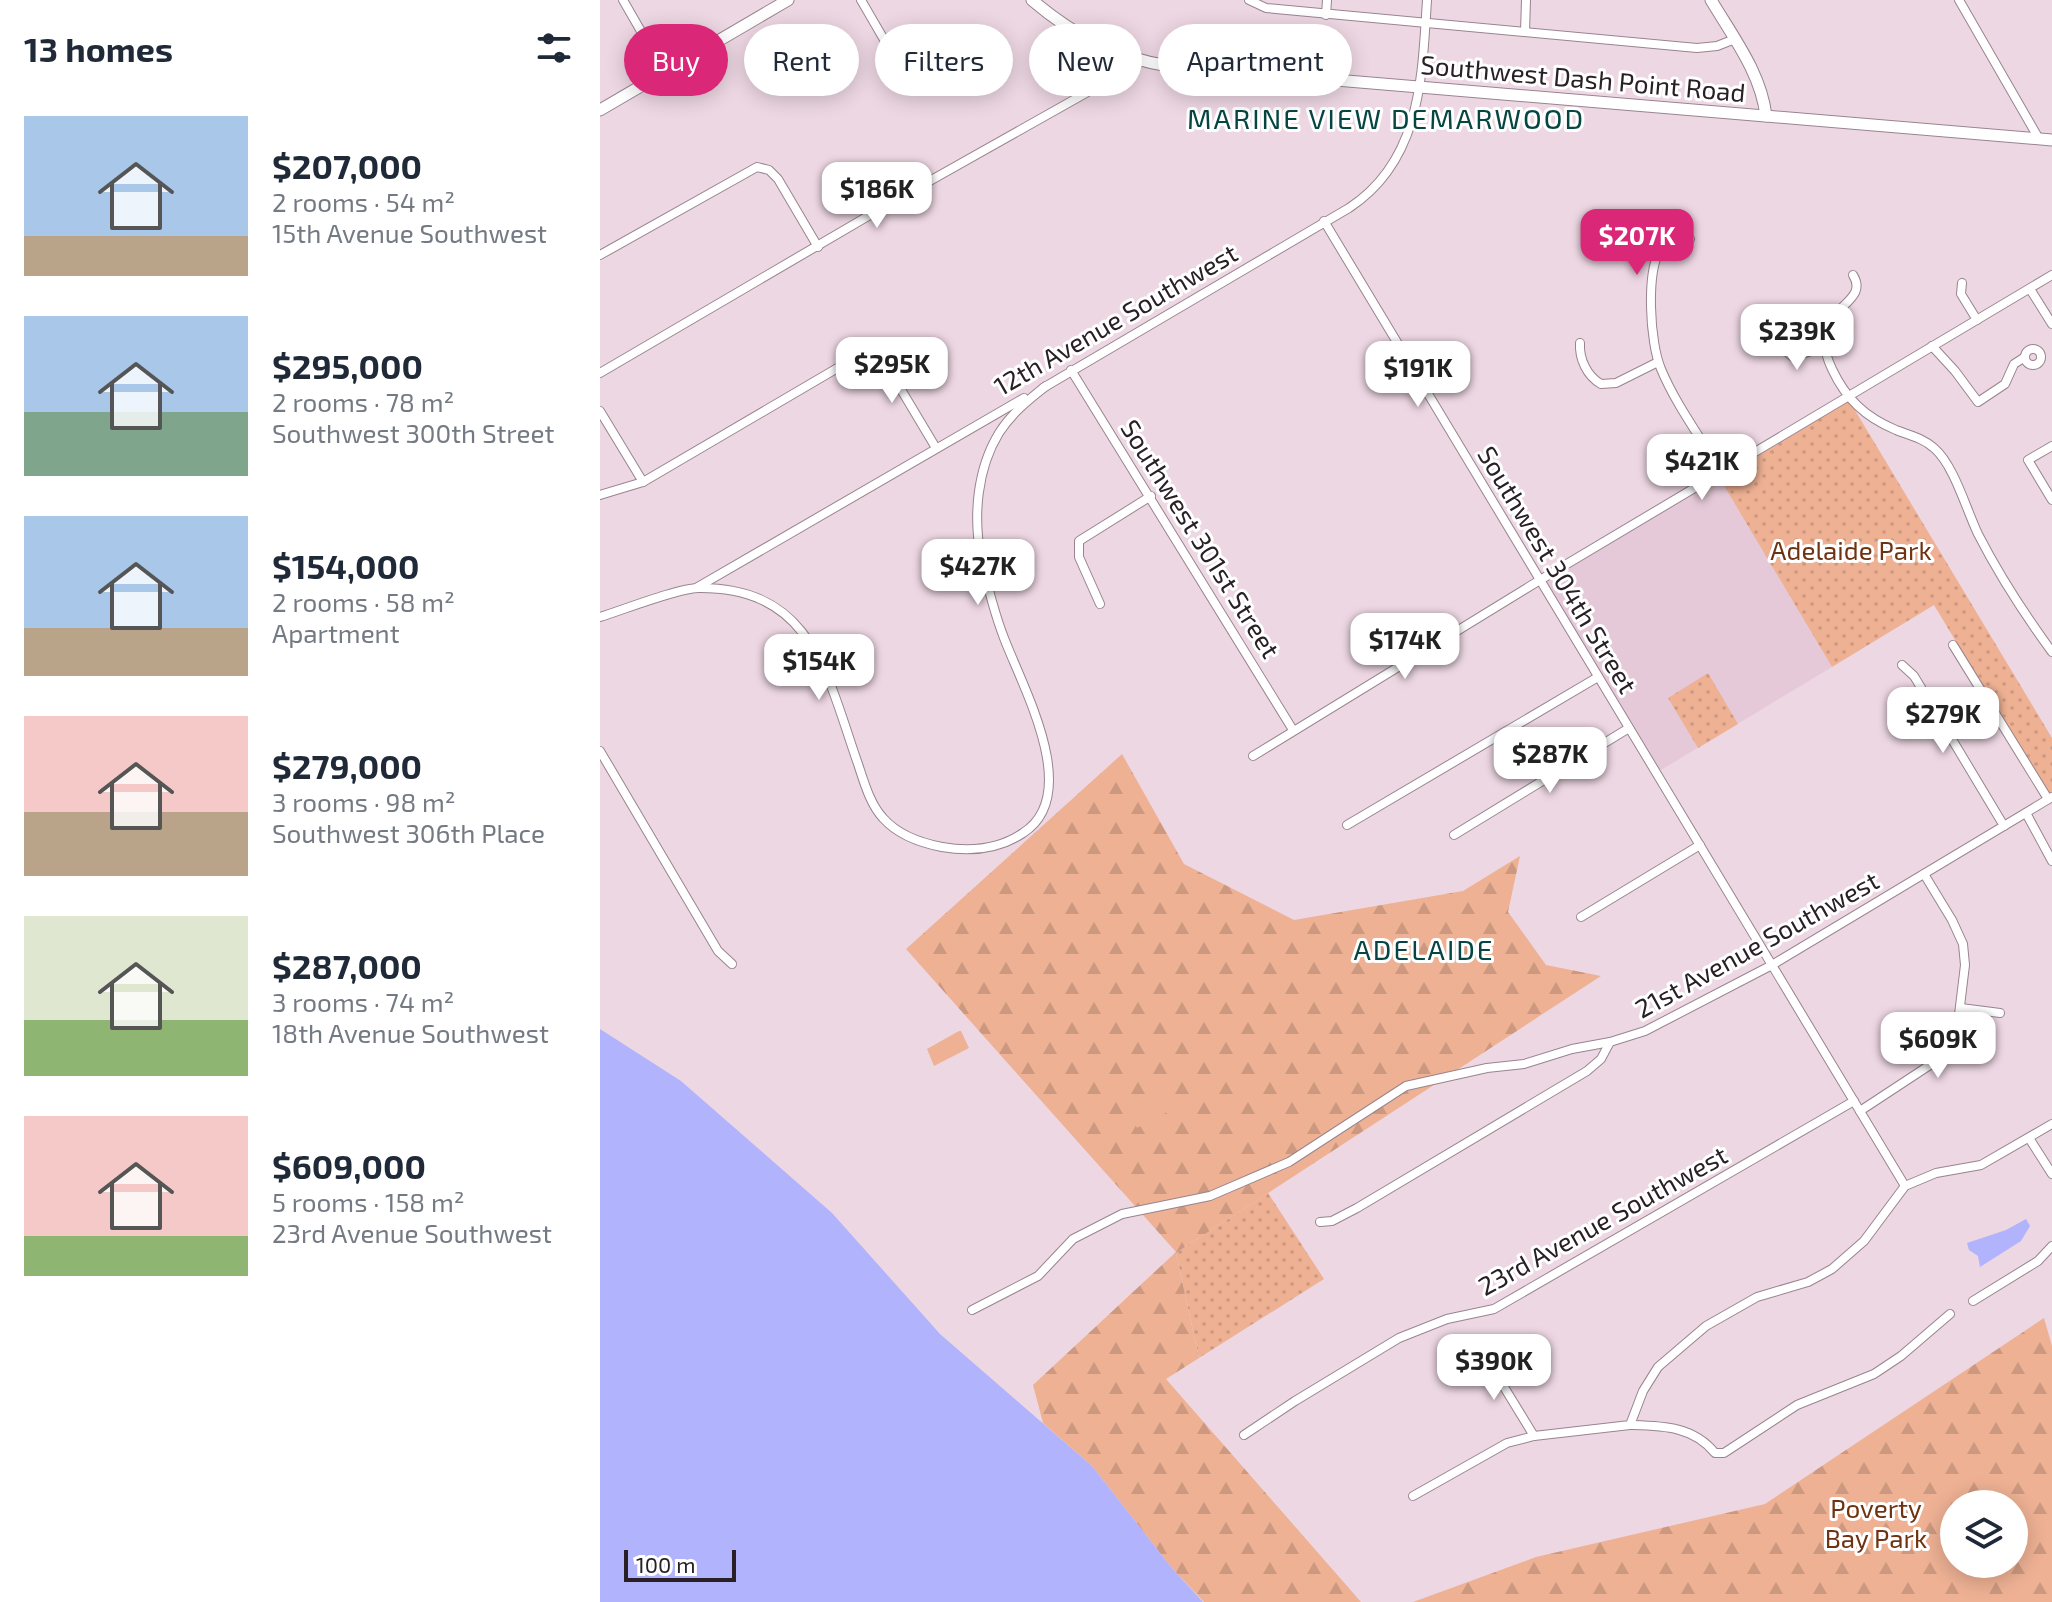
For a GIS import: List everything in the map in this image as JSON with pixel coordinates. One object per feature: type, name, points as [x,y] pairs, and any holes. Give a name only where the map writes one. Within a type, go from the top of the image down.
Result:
[{"type":"main road","points":[[728,36],[788,0]]},
{"type":"main road","name":"Southwest Dash Point Road","points":[[1032,0],[1064,24]]},
{"type":"main road","points":[[1711,0],[1754,73],[1765,102],[1766,116]]},
{"type":"main road","name":"Southwest Dash Point Road","points":[[1142,62],[2052,140]]},
{"type":"main road","points":[[600,110],[625,96]]},
{"type":"street","points":[[623,0],[637,24]]},
{"type":"street","points":[[861,0],[875,24]]},
{"type":"street","points":[[1326,15],[1327,0]]},
{"type":"street","name":"12th Avenue Southwest","points":[[696,588],[1363,198],[1391,169],[1404,142],[1420,87],[1427,0]]},
{"type":"street","points":[[1525,32],[1526,0]]},
{"type":"street","points":[[1959,0],[2039,139]]},
{"type":"street","points":[[1250,1],[1266,8],[1326,15],[1697,48],[1717,46],[1735,39]]},
{"type":"street","points":[[600,373],[1081,96]]},
{"type":"street","points":[[600,255],[750,170],[763,168],[778,179],[818,247]]},
{"type":"street","name":"Southwest 304th Street","points":[[1324,221],[1905,1186]]},
{"type":"street","points":[[1690,239],[1679,237],[1661,249],[1652,290],[1653,332],[1658,362],[1666,380],[1721,472]]},
{"type":"street","points":[[1853,275],[1857,281],[1856,293],[1829,321],[1824,332],[1823,347],[1834,373],[1847,397],[1867,416],[1925,441],[1937,450],[1948,466],[1995,567],[2052,652]]},
{"type":"street","points":[[1253,756],[1540,580],[2052,275]]},
{"type":"street","points":[[1962,283],[1961,294],[1977,320]]},
{"type":"street","points":[[2030,289],[2052,324]]},
{"type":"street","points":[[1580,343],[1580,355],[1588,372],[1598,383],[1608,385],[1658,362]]},
{"type":"street","points":[[600,495],[643,482],[875,346],[936,448]]},
{"type":"street","points":[[1932,346],[1978,402],[2005,384],[2014,364],[2025,357]]},
{"type":"street","points":[[1782,348],[1789,355],[1797,357],[1823,347]]},
{"type":"street","name":"Southwest 301st Street","points":[[1071,370],[1293,730]]},
{"type":"street","points":[[600,617],[696,588],[750,595],[768,603],[797,624],[819,655],[871,799],[891,826],[904,835],[934,846],[970,850],[991,848],[1024,833],[1043,812],[1049,794],[1047,754],[989,589],[980,553],[979,492],[990,452],[999,433],[1022,404],[1046,386]]},
{"type":"street","points":[[600,411],[643,482]]},
{"type":"street","points":[[2052,446],[2028,460],[2052,500]]},
{"type":"street","points":[[1100,604],[1079,557],[1079,541],[1151,496]]},
{"type":"street","points":[[1953,645],[2050,798]]},
{"type":"street","points":[[1902,665],[1914,676],[2004,826]]},
{"type":"street","points":[[1347,825],[1598,677]]},
{"type":"street","points":[[1454,835],[1629,728]]},
{"type":"street","points":[[600,751],[718,951],[732,964]]},
{"type":"street","name":"21st Avenue Southwest","points":[[1320,1222],[1332,1221],[1350,1213],[1587,1071],[1601,1059],[1610,1042],[1645,1031],[1772,965],[2050,798]]},
{"type":"street","points":[[2026,813],[2052,861]]},
{"type":"street","points":[[1581,917],[1700,845]]},
{"type":"street","points":[[1860,1111],[1942,1056],[1957,1031],[1965,965],[1963,944],[1924,874]]},
{"type":"street","points":[[1961,1008],[2000,1013]]},
{"type":"street","points":[[972,1310],[1038,1276],[1073,1239],[1122,1214],[1210,1196],[1289,1162],[1406,1086],[1487,1068],[1524,1064],[1572,1049],[1610,1042]]},
{"type":"street","name":"23rd Avenue Southwest","points":[[1244,1435],[1399,1338],[1447,1319],[1468,1317],[1494,1309],[1854,1101]]},
{"type":"street","points":[[1630,1425],[1651,1376],[1672,1353],[1706,1326],[1746,1303],[1808,1282],[1832,1269],[1864,1241],[1905,1186],[1936,1173],[1981,1165],[2052,1124]]},
{"type":"street","points":[[2029,1138],[2052,1174]]},
{"type":"street","points":[[1973,1301],[2038,1261],[2052,1246]]},
{"type":"street","points":[[1413,1496],[1494,1449],[1534,1436],[1630,1425],[1691,1433],[1705,1440],[1715,1453],[1721,1454],[1797,1405],[1874,1374],[1901,1356],[1950,1314]]},
{"type":"street","points":[[1482,1351],[1534,1436]]},
{"type":"shaded area","points":[[1717,474],[1832,667],[1656,773],[1540,580]]},
{"type":"green space","name":"Adelaide Park","points":[[1847,397],[2052,738],[2052,797],[1934,605],[1832,667],[1717,474]]},
{"type":"green space","points":[[1708,673],[1738,724],[1698,748],[1668,698]]},
{"type":"green space","points":[[1122,754],[1184,864],[1294,920],[1463,891],[1520,856],[1508,912],[1546,965],[1601,976],[1176,1253],[1199,1358],[1166,1379],[1361,1602],[1204,1602],[1171,1567],[1092,1466],[1043,1423],[1033,1385],[1176,1252],[906,949]]},
{"type":"green space","points":[[959,1031],[969,1048],[934,1066],[927,1049]]},
{"type":"green space","points":[[1163,1091],[1173,1109],[1137,1128],[1128,1110]]},
{"type":"green space","points":[[1268,1193],[1324,1279],[1199,1358],[1176,1253]]},
{"type":"green space","name":"Poverty Bay Park","points":[[2044,1318],[2052,1346],[2052,1602],[1413,1602],[1536,1557],[1765,1504]]},
{"type":"water","points":[[600,1029],[681,1081],[832,1213],[940,1334],[1092,1466],[1171,1567],[1203,1602],[600,1602]]},
{"type":"water","points":[[2026,1219],[2030,1226],[2021,1241],[1980,1267],[1978,1256],[1969,1250],[1967,1243],[2006,1230]]},
{"type":"district","name":"MARINE VIEW DEMARWOOD","points":[[1386,119]]},
{"type":"district","name":"ADELAIDE","points":[[1424,950]]}]
